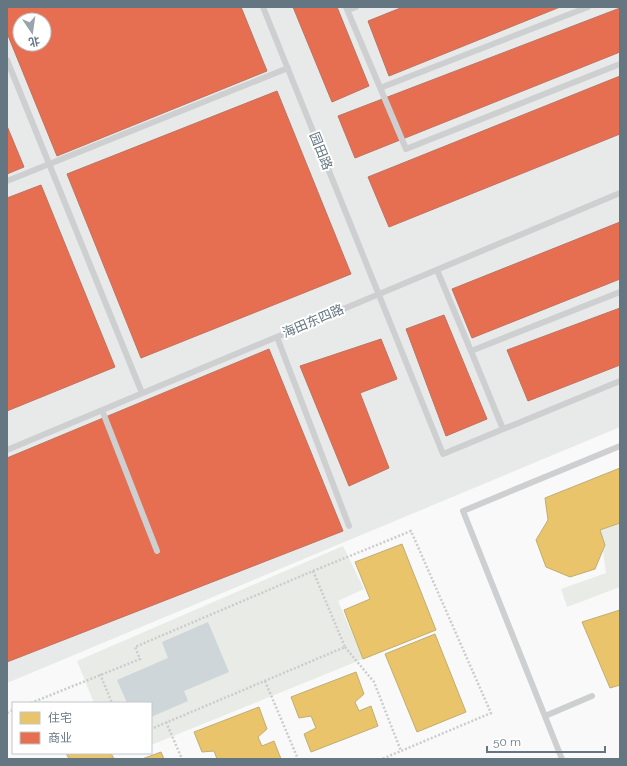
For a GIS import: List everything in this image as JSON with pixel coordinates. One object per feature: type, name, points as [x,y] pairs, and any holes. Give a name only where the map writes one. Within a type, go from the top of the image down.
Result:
[{"type":"lane","name":"园田路","points":[[263,7],[443,454],[503,429]]},
{"type":"lane","points":[[356,7],[347,9],[406,149],[620,64]]},
{"type":"lane","points":[[380,88],[588,7]]},
{"type":"lane","points":[[7,60],[142,393]]},
{"type":"lane","points":[[7,181],[288,68]]},
{"type":"lane","name":"海田东四路","points":[[7,450],[620,193]]},
{"type":"lane","points":[[437,270],[503,429],[620,381]]},
{"type":"lane","points":[[471,351],[620,292]]},
{"type":"lane","points":[[277,337],[348,526]]},
{"type":"lane","points":[[102,410],[157,551]]},
{"type":"lane","points":[[562,759],[463,511],[620,446]]},
{"type":"lane","points":[[545,716],[592,696]]},
{"type":"path","points":[[33,702],[140,659],[135,646],[411,531],[491,713],[382,759]]},
{"type":"path","points":[[313,571],[345,647],[374,682],[401,751]]},
{"type":"path","points":[[152,728],[345,647]]},
{"type":"path","points":[[100,674],[112,702]]},
{"type":"path","points":[[265,681],[298,759]]},
{"type":"path","points":[[166,722],[182,759]]},
{"type":"shaded area","points":[[7,7],[620,7],[620,427],[7,683]]},
{"type":"shaded area","points":[[620,523],[620,587],[567,607],[561,589],[606,573],[600,530]]},
{"type":"shaded area","points":[[343,546],[364,589],[338,601],[363,659],[152,745],[152,702],[94,702],[77,661]]},
{"type":"shaded area","points":[[208,622],[229,672],[184,691],[188,701],[152,717],[152,702],[127,702],[117,680],[168,658],[162,642]]},
{"type":"building: 住宅","points":[[620,468],[620,523],[600,530],[605,545],[595,569],[570,577],[546,567],[536,540],[548,520],[545,498]]},
{"type":"building: 住宅","points":[[402,544],[436,630],[363,659],[344,610],[370,599],[355,562]]},
{"type":"building: 住宅","points":[[620,610],[620,685],[610,688],[582,622]]},
{"type":"building: 住宅","points":[[435,634],[466,712],[417,732],[385,654]]},
{"type":"building: 住宅","points":[[356,672],[364,694],[355,702],[359,711],[371,706],[378,726],[311,752],[304,734],[316,728],[311,716],[299,718],[291,697]]},
{"type":"building: 住宅","points":[[259,707],[267,729],[258,737],[262,746],[274,741],[281,759],[217,759],[214,751],[202,752],[194,732]]},
{"type":"building: 住宅","points":[[161,752],[164,759],[142,759]]},
{"type":"building: 住宅","points":[[66,754],[112,754],[114,759],[69,759]]},
{"type":"building: 商业","points":[[7,7],[241,7],[267,71],[57,156],[15,52],[52,52],[52,12],[12,12],[12,45],[7,33]]},
{"type":"building: 商业","points":[[293,7],[337,7],[369,86],[332,102]]},
{"type":"building: 商业","points":[[403,7],[560,7],[389,76],[368,21]]},
{"type":"building: 商业","points":[[620,8],[620,52],[355,158],[338,116]]},
{"type":"building: 商业","points":[[620,76],[620,134],[389,227],[368,177]]},
{"type":"building: 商业","points":[[277,91],[351,274],[141,358],[67,174]]},
{"type":"building: 商业","points":[[7,126],[24,167],[7,174]]},
{"type":"building: 商业","points":[[41,185],[115,367],[7,411],[7,198]]},
{"type":"building: 商业","points":[[620,222],[620,279],[472,338],[452,289]]},
{"type":"building: 商业","points":[[620,308],[620,365],[528,401],[507,350]]},
{"type":"building: 商业","points":[[444,315],[487,419],[446,436],[406,329]]},
{"type":"building: 商业","points":[[381,339],[397,379],[360,393],[389,468],[349,486],[300,366]]},
{"type":"building: 商业","points":[[269,349],[343,531],[7,662],[7,458]]}]
